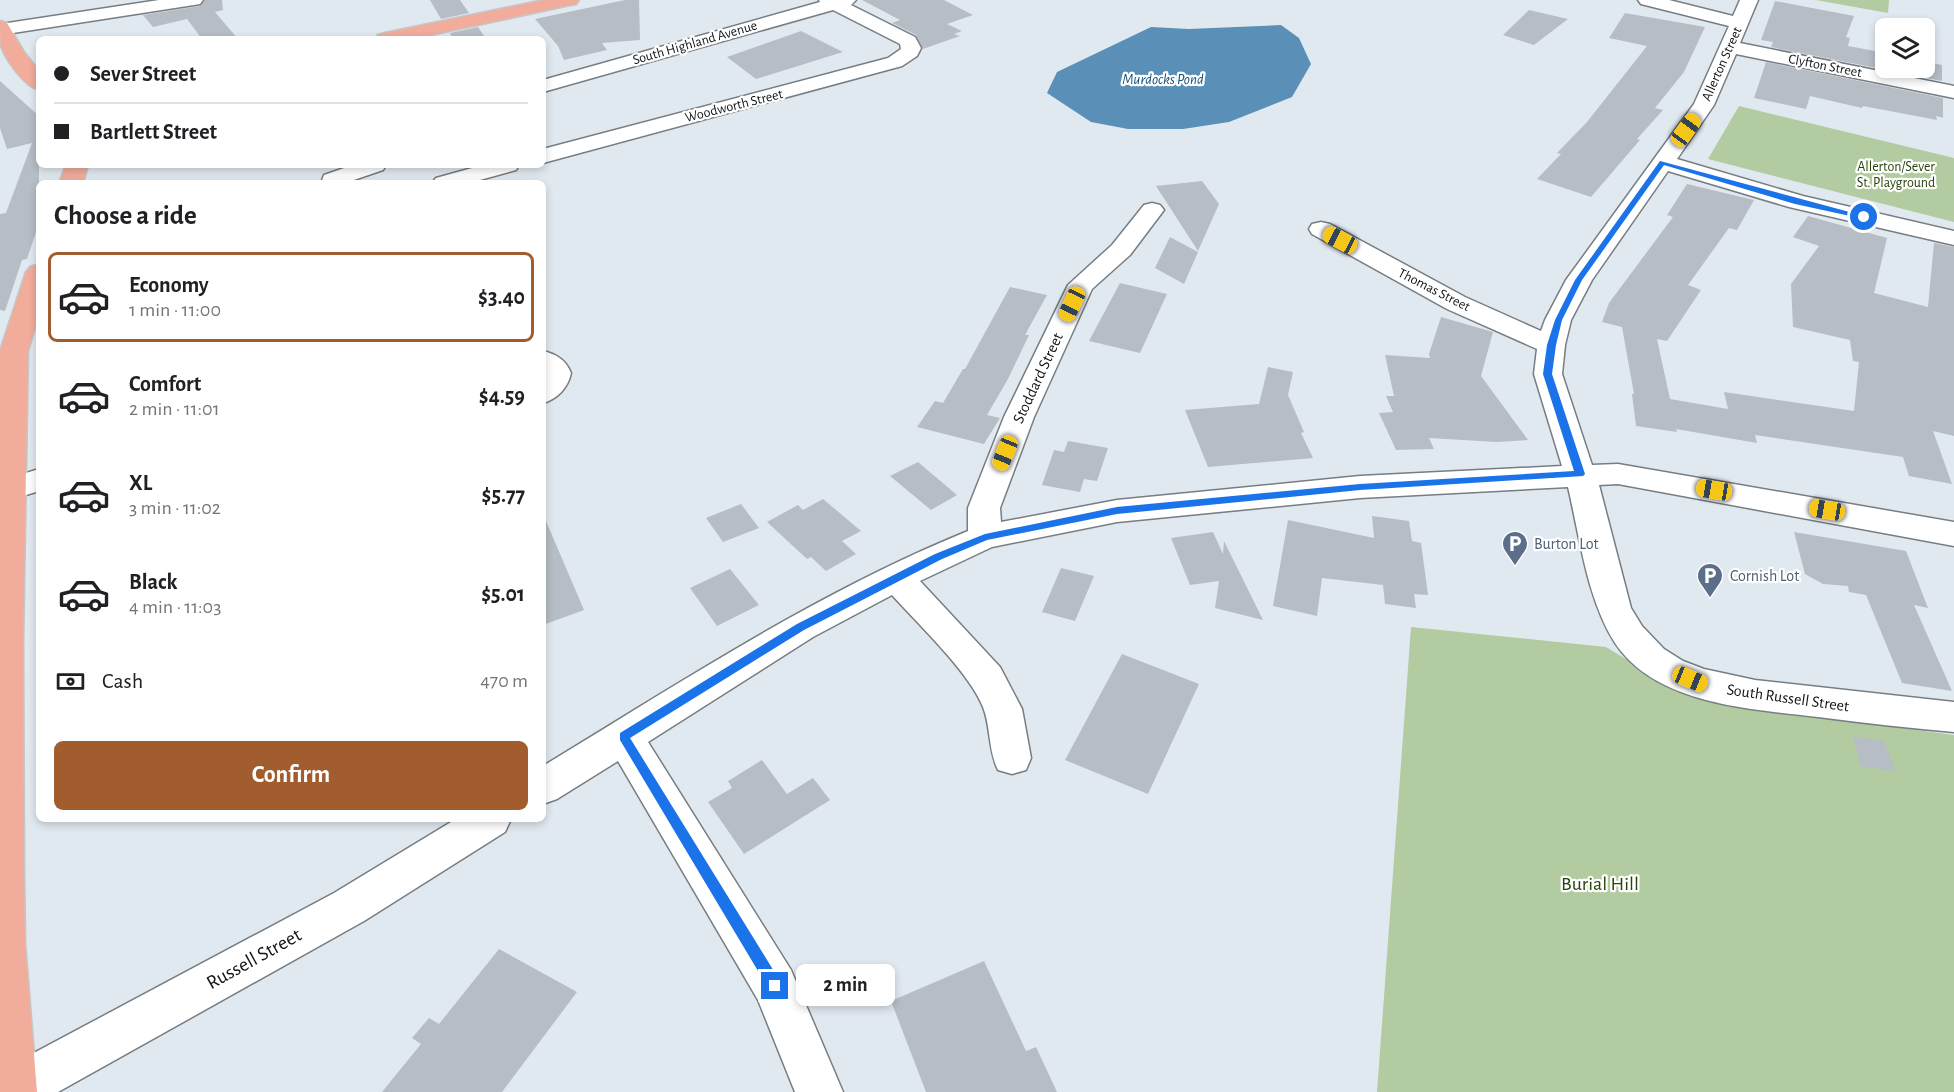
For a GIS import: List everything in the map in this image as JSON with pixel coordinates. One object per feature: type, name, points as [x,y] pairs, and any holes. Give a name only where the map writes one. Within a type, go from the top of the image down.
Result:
[{"type":"main road","points":[[398,36],[570,0]]},
{"type":"main road","points":[[0,28],[15,54],[36,80]]},
{"type":"main road","points":[[9,1074],[2,875],[3,644],[25,484],[14,351],[36,281]]},
{"type":"street","points":[[0,28],[194,0]]},
{"type":"street","points":[[1647,0],[1740,24]]},
{"type":"street","name":"Allerton Street","points":[[1580,474],[1548,374],[1551,345],[1558,320],[1579,280],[1704,105],[1731,47],[1749,0]]},
{"type":"street","name":"Woodworth Street","points":[[546,155],[895,62],[910,52],[908,41],[837,1]]},
{"type":"street","name":"South Highland Avenue","points":[[546,85],[837,1]]},
{"type":"street","name":"Clyfton Street","points":[[1731,47],[1954,92]]},
{"type":"street","points":[[1663,162],[1797,202],[1954,238]]},
{"type":"street","points":[[332,180],[366,168]]},
{"type":"street","points":[[455,180],[497,168]]},
{"type":"street","name":"Stoddard Street","points":[[985,537],[984,508],[1019,417],[1081,285],[1121,250],[1152,210]]},
{"type":"street","name":"Thomas Street","points":[[1320,229],[1456,303],[1551,345]]},
{"type":"street","points":[[546,360],[555,368],[557,373],[555,381],[546,391]]},
{"type":"street","points":[[546,785],[801,627],[939,556],[985,537],[1117,511],[1360,487],[1580,474],[1630,475],[1954,534]]},
{"type":"street","name":"South Russell Street","points":[[1580,474],[1611,598],[1621,625],[1644,653],[1669,670],[1711,687],[1747,694],[1954,717]]},
{"type":"street","points":[[897,578],[987,677],[1003,709],[1012,758]]},
{"type":"street","points":[[624,737],[775,986],[819,1092]]},
{"type":"street","name":"Russell Street","points":[[9,1074],[349,907],[486,822]]},
{"type":"green space","points":[[1816,0],[1889,0],[1888,13]]},
{"type":"green space","name":"Allerton/Sever St. Playground","points":[[1739,106],[1954,158],[1954,222],[1708,159]]},
{"type":"green space","name":"Burial Hill","points":[[1411,627],[1606,647],[1677,690],[1764,709],[1954,735],[1954,1092],[1377,1092]]},
{"type":"water","name":"Murdocks Pond","points":[[1281,25],[1299,38],[1311,64],[1292,97],[1229,122],[1183,129],[1128,129],[1091,122],[1047,93],[1057,72],[1151,27],[1189,29]]},
{"type":"building","points":[[205,0],[222,0],[223,10],[215,12],[235,36],[200,36],[187,19],[153,27],[143,15],[200,6]]},
{"type":"building","points":[[430,0],[460,0],[469,13],[441,19]]},
{"type":"building","points":[[625,0],[639,0],[640,40],[602,43],[607,50],[564,60],[558,46],[535,19]]},
{"type":"building","points":[[862,0],[944,0],[973,15],[947,24],[962,31],[954,34],[960,36],[923,49],[916,35],[892,23],[900,20]]},
{"type":"building","points":[[1775,1],[1854,16],[1846,37],[1850,38],[1848,46],[1875,51],[1875,68],[1771,47],[1773,42],[1761,40]]},
{"type":"building","points":[[1529,10],[1568,19],[1534,45],[1503,35]]},
{"type":"building","points":[[1625,13],[1705,27],[1684,72],[1655,108],[1663,110],[1591,197],[1537,179],[1561,154],[1557,153],[1587,122],[1647,46],[1609,38]]},
{"type":"building","points":[[478,27],[484,36],[452,36],[450,33]]},
{"type":"building","points":[[801,31],[843,52],[756,79],[727,57]]},
{"type":"building","points":[[1766,62],[1943,98],[1943,118],[1936,116],[1937,120],[1863,106],[1862,108],[1810,96],[1806,109],[1754,98]]},
{"type":"building","points":[[1935,63],[1942,65],[1942,81],[1927,78],[1935,78]]},
{"type":"building","points":[[0,81],[36,113],[36,168],[39,168],[39,180],[36,180],[36,232],[27,259],[22,260],[5,311],[0,310],[0,214],[6,213],[32,143],[7,149],[0,128]]},
{"type":"building","points":[[1202,181],[1219,204],[1198,251],[1156,186]]},
{"type":"building","points":[[1687,184],[1754,200],[1737,230],[1729,228],[1688,285],[1701,290],[1667,341],[1657,339],[1670,399],[1728,409],[1724,392],[1854,411],[1859,362],[1853,361],[1850,340],[1793,327],[1791,284],[1819,246],[1793,237],[1808,216],[1887,238],[1874,293],[1928,307],[1934,243],[1954,247],[1954,436],[1933,431],[1952,484],[1909,476],[1903,457],[1755,435],[1757,443],[1676,429],[1677,432],[1636,426],[1632,394],[1634,394],[1622,327],[1602,322],[1609,303],[1673,217],[1667,215]]},
{"type":"building","points":[[1170,237],[1198,252],[1184,284],[1155,268]]},
{"type":"building","points":[[1120,283],[1167,294],[1140,353],[1089,341]]},
{"type":"building","points":[[1010,287],[1047,295],[1025,335],[1029,335],[1008,379],[987,415],[1000,418],[984,444],[917,427],[935,401],[943,403],[965,369]]},
{"type":"building","points":[[1441,317],[1493,332],[1481,376],[1528,440],[1497,442],[1429,438],[1434,449],[1396,450],[1379,413],[1393,412],[1386,396],[1394,396],[1385,355],[1430,358],[1429,354]]},
{"type":"building","points":[[1268,367],[1293,372],[1288,395],[1304,432],[1301,433],[1313,458],[1208,467],[1185,410],[1259,404]]},
{"type":"building","points":[[1068,441],[1108,448],[1097,481],[1084,479],[1080,492],[1042,485],[1054,450],[1064,452]]},
{"type":"building","points":[[918,462],[957,495],[931,510],[890,476]]},
{"type":"building","points":[[823,499],[861,531],[842,541],[856,554],[826,571],[811,557],[807,559],[767,522],[798,505],[803,510]]},
{"type":"building","points":[[741,504],[759,528],[723,542],[706,518]]},
{"type":"building","points":[[1372,516],[1409,521],[1412,541],[1421,543],[1428,595],[1414,594],[1416,608],[1385,604],[1383,585],[1322,578],[1317,616],[1273,606],[1288,520],[1374,538]]},
{"type":"building","points":[[546,521],[584,610],[546,624]]},
{"type":"building","points":[[1213,532],[1223,554],[1224,541],[1263,620],[1215,608],[1219,581],[1190,585],[1171,538]]},
{"type":"building","points":[[1794,532],[1906,551],[1928,608],[1914,605],[1952,691],[1902,683],[1866,595],[1849,592],[1848,586],[1823,584],[1805,574]]},
{"type":"building","points":[[1061,568],[1094,576],[1075,621],[1042,612]]},
{"type":"building","points":[[730,569],[759,605],[717,626],[690,588]]},
{"type":"building","points":[[1122,654],[1199,684],[1148,794],[1065,760]]},
{"type":"building","points":[[1853,736],[1884,741],[1896,771],[1860,766]]},
{"type":"building","points":[[762,760],[787,794],[813,778],[830,800],[744,854],[708,802],[732,788],[728,781]]},
{"type":"building","points":[[499,949],[577,992],[502,1092],[382,1092],[421,1044],[412,1038],[429,1018],[439,1024]]},
{"type":"building","points":[[984,961],[1026,1051],[1036,1047],[1057,1092],[926,1092],[891,1001]]},
{"type":"place","name":"Burton Lot","points":[[1515,567]]},
{"type":"place","name":"Cornish Lot","points":[[1710,599]]},
{"type":"route","points":[[775,986],[624,737],[801,627],[939,556],[985,537],[1117,511],[1360,487],[1580,474],[1568,443],[1548,374],[1551,345],[1558,320],[1579,280],[1663,162],[1727,183],[1864,217]]}]
